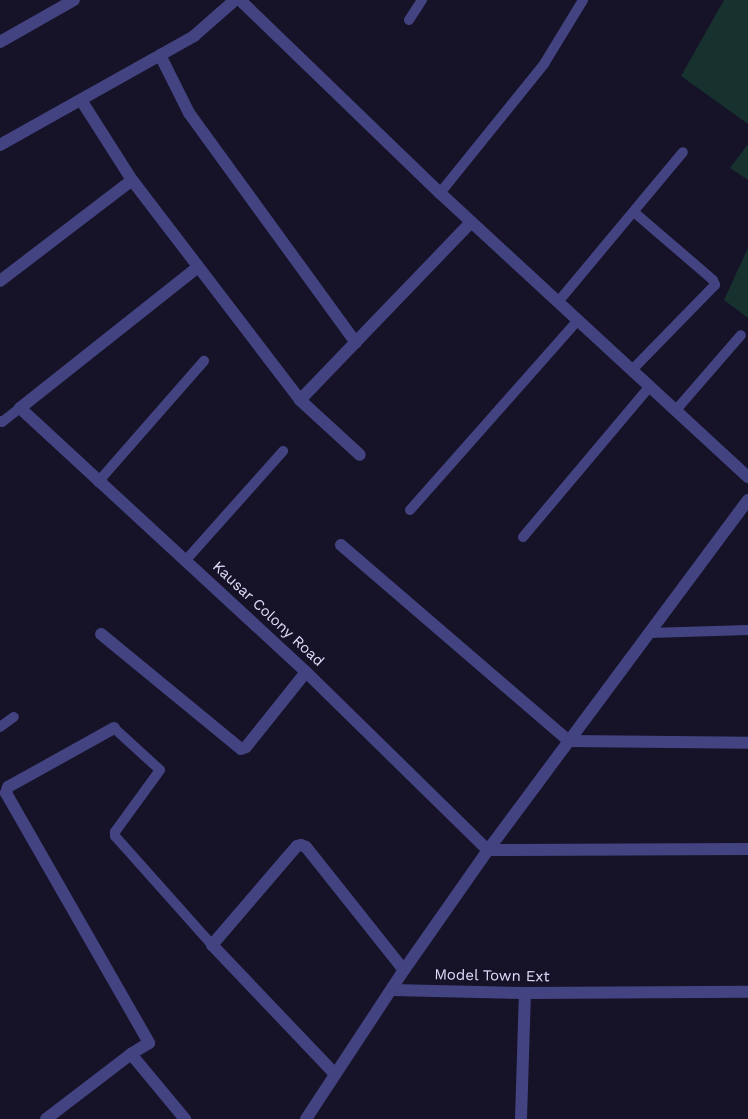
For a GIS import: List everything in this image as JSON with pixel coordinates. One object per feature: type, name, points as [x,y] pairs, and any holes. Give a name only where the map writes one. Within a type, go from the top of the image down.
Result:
[{"type":"street","points":[[0,42],[74,0]]},
{"type":"street","points":[[0,145],[194,36],[235,0]]},
{"type":"street","points":[[240,0],[440,193],[748,477]]},
{"type":"street","points":[[160,55],[189,113],[356,343]]},
{"type":"street","points":[[81,100],[132,180],[300,400],[360,455]]},
{"type":"street","points":[[0,280],[132,180]]},
{"type":"street","points":[[300,400],[472,222]]},
{"type":"street","points":[[20,408],[198,267]]},
{"type":"street","name":"Kausar Colony Road","points":[[20,408],[306,672],[488,850]]},
{"type":"street","points":[[306,1119],[404,970],[488,850],[748,500]]},
{"type":"street","points":[[341,545],[570,741],[748,743]]},
{"type":"street","points":[[101,634],[242,749],[246,747],[306,672]]},
{"type":"street","points":[[46,1119],[148,1042],[6,794],[8,787],[114,728]]},
{"type":"street","points":[[335,1074],[212,945],[297,846],[301,846],[306,847],[404,970]]},
{"type":"street","points":[[488,850],[748,850]]},
{"type":"street","name":"Model Town Ext","points":[[392,990],[525,993],[748,992]]},
{"type":"street","points":[[521,1119],[525,993]]},
{"type":"street","points":[[131,1054],[185,1119]]},
{"type":"lane","points":[[409,20],[422,0]]},
{"type":"lane","points":[[440,193],[544,64],[583,0]]},
{"type":"lane","points":[[558,302],[683,152]]},
{"type":"lane","points":[[632,370],[715,285],[713,280],[634,212]]},
{"type":"lane","points":[[410,510],[578,320]]},
{"type":"lane","points":[[676,410],[740,336]]},
{"type":"lane","points":[[98,482],[204,361]]},
{"type":"lane","points":[[523,537],[650,386]]},
{"type":"lane","points":[[0,421],[20,408]]},
{"type":"lane","points":[[186,560],[283,451]]},
{"type":"lane","points":[[649,633],[748,630]]},
{"type":"lane","points":[[0,727],[14,717]]},
{"type":"lane","points":[[114,728],[160,770],[115,832],[115,836],[212,945]]},
{"type":"green space","points":[[724,0],[748,0],[748,124],[681,76]]},
{"type":"green space","points":[[748,144],[748,180],[730,168]]},
{"type":"green space","points":[[748,248],[748,318],[724,300]]}]
